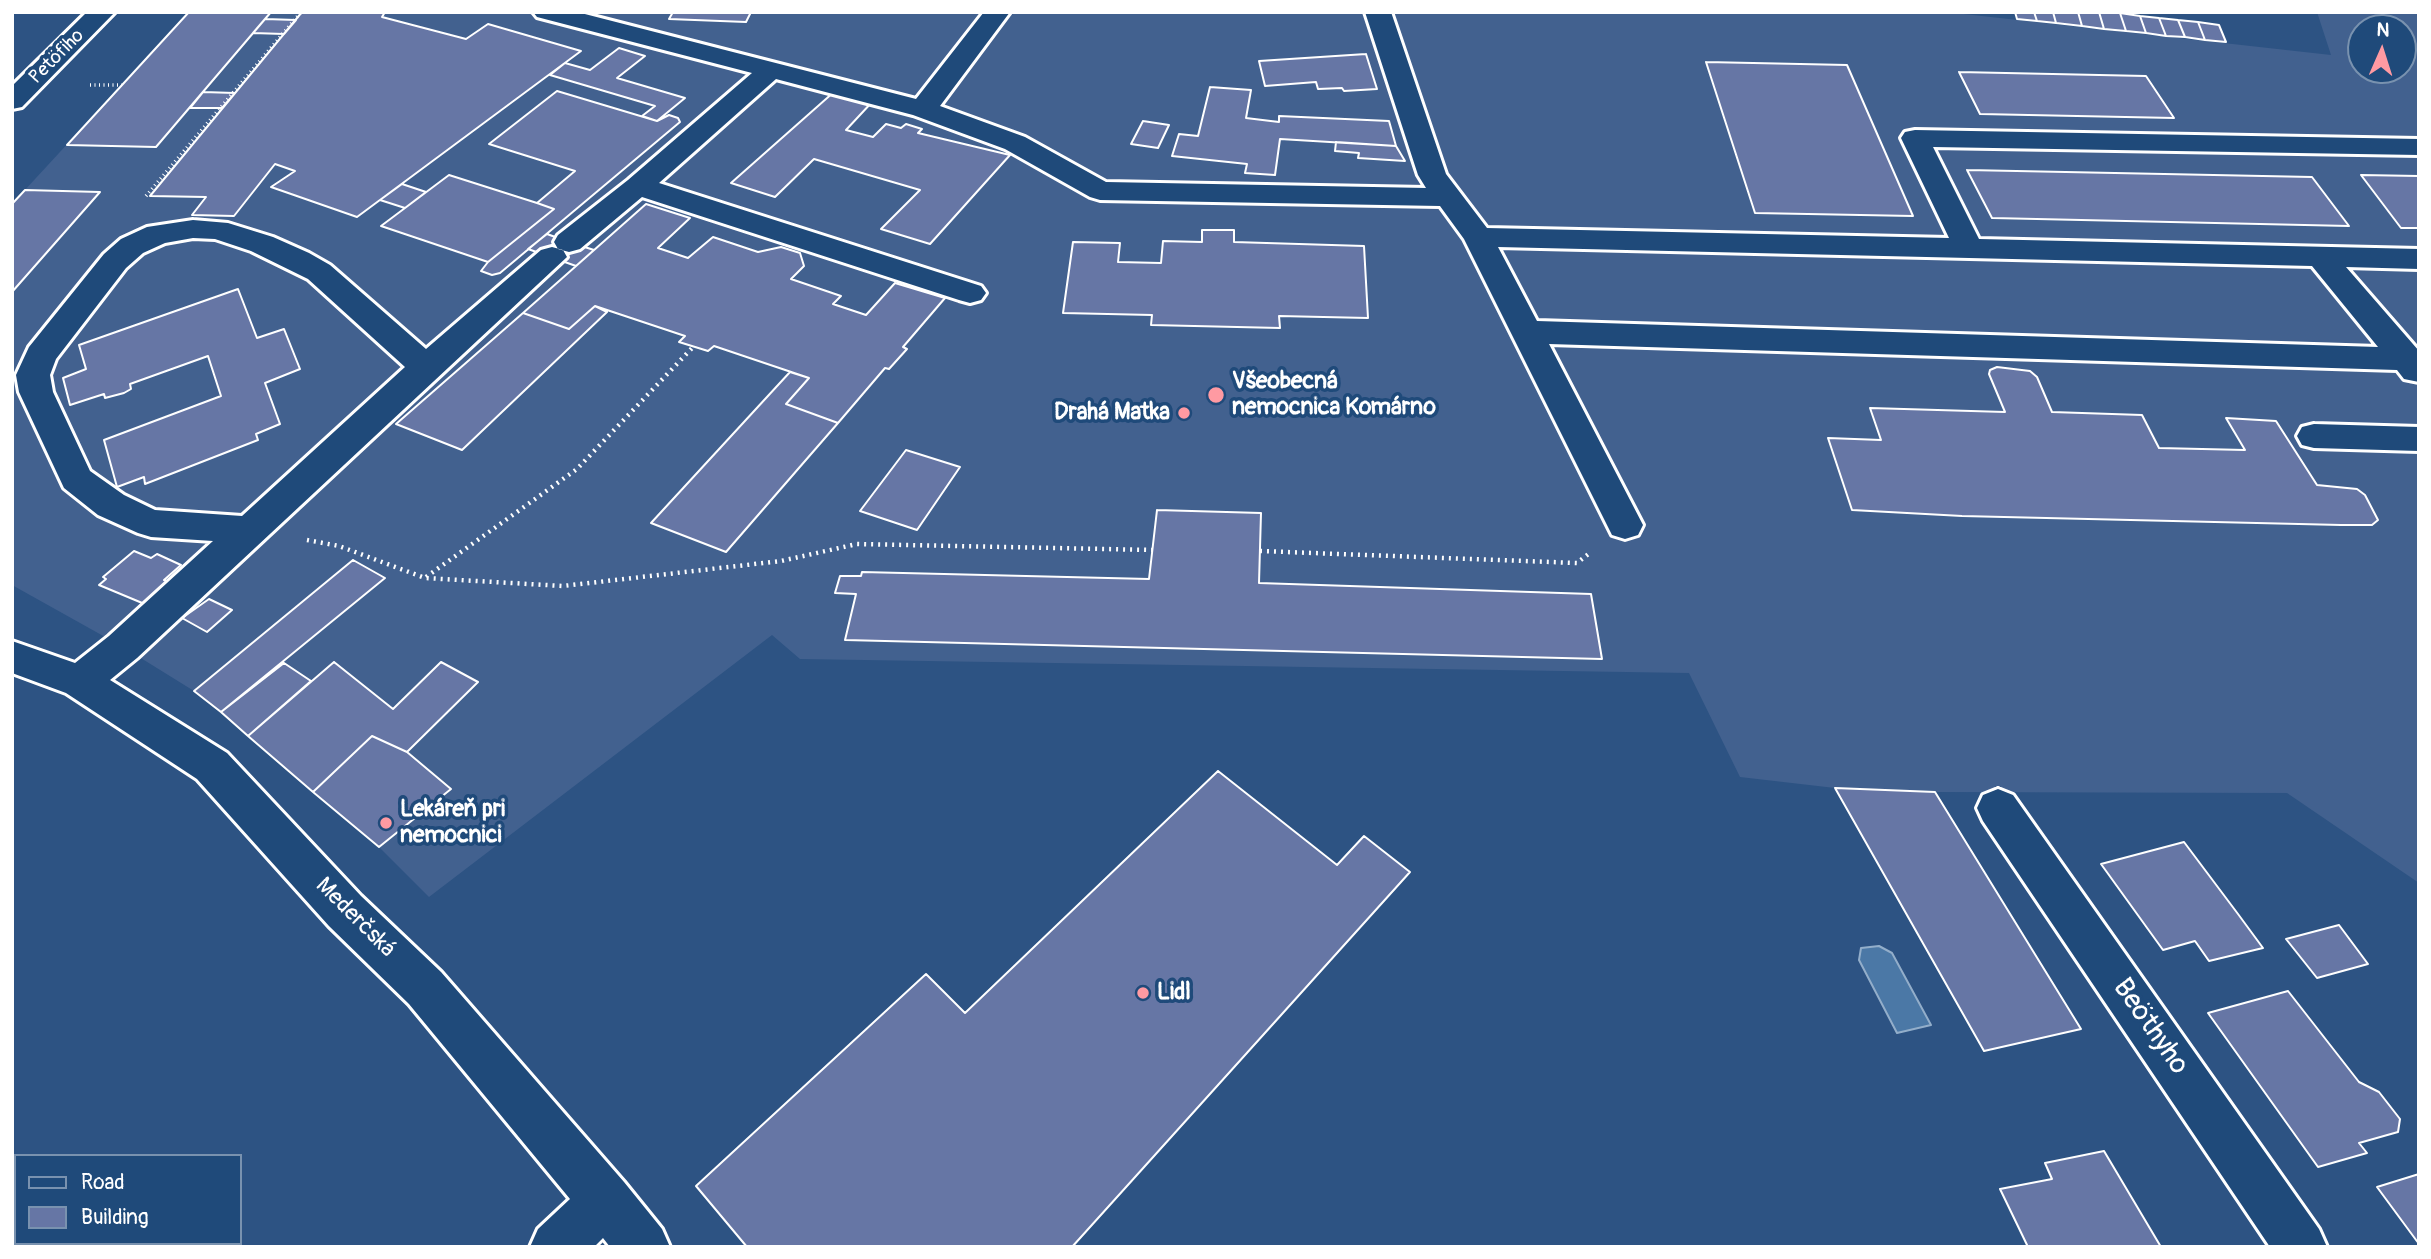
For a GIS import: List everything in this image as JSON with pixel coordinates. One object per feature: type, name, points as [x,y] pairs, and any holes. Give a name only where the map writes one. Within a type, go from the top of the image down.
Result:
[{"type":"street","name":"Petöfiho","points":[[12,101],[102,12]]},
{"type":"street","points":[[545,12],[923,109],[1015,143],[1100,191],[1449,197]]},
{"type":"street","points":[[923,109],[997,12]]},
{"type":"street","points":[[1378,12],[1433,176],[1478,237],[1625,525]]},
{"type":"street","points":[[80,681],[123,647],[426,367],[770,71]]},
{"type":"street","points":[[1968,247],[1915,138],[2419,147]]},
{"type":"street","points":[[638,186],[970,293]]},
{"type":"street","points":[[248,530],[151,523],[111,505],[76,479],[36,392],[33,375],[41,355],[115,261],[132,246],[158,234],[193,229],[217,230],[262,244],[318,272],[426,367]]},
{"type":"street","points":[[1478,237],[2419,259]]},
{"type":"street","points":[[2321,257],[2413,367]]},
{"type":"street","points":[[1526,332],[2413,367]]},
{"type":"street","points":[[2314,436],[2419,439]]},
{"type":"street","name":"Mederčská","points":[[12,657],[80,681],[212,766],[345,911],[425,988],[644,1247]]},
{"type":"street","name":"Beöthyho","points":[[1998,808],[2301,1247]]},
{"type":"street","points":[[556,1247],[606,1200]]},
{"type":"path","points":[[132,246],[139,204],[301,12]]},
{"type":"path","points":[[90,85],[122,85]]},
{"type":"path","points":[[425,578],[577,468],[694,346]]},
{"type":"path","points":[[1260,551],[1577,563],[1625,525]]},
{"type":"path","points":[[248,530],[339,546],[425,578],[563,586],[781,561],[857,544],[1153,550]]},
{"type":"shaded area","name":"Všeobecná nemocnica Komárno","points":[[189,12],[1946,12],[2331,55],[2317,12],[2419,12],[2419,883],[2287,793],[1935,792],[1835,788],[1740,777],[1689,673],[800,659],[772,635],[429,897],[379,847],[194,691],[123,647],[12,585],[12,204]]},
{"type":"shaded area","points":[[1879,946],[1892,953],[1931,1025],[1897,1033],[1859,960],[1861,948]]},
{"type":"building","points":[[189,12],[271,12],[156,147],[67,145]]},
{"type":"building","points":[[302,12],[385,12],[382,17],[466,39],[488,24],[581,51],[357,217],[271,187],[295,171],[275,164],[234,216],[192,215],[206,197],[150,196]]},
{"type":"building","points":[[673,12],[751,12],[746,22],[669,19]]},
{"type":"building","points":[[2015,12],[2034,12],[2037,21],[2017,19]]},
{"type":"building","points":[[2034,12],[2053,12],[2056,23],[2037,21]]},
{"type":"building","points":[[2053,12],[2078,12],[2082,26],[2056,23]]},
{"type":"building","points":[[2078,12],[2099,12],[2104,29],[2082,26]]},
{"type":"building","points":[[2099,12],[2120,13],[2126,31],[2104,29]]},
{"type":"building","points":[[2120,13],[2140,16],[2146,33],[2126,31]]},
{"type":"building","points":[[2140,16],[2159,18],[2166,36],[2146,33]]},
{"type":"building","points":[[2159,18],[2178,20],[2185,37],[2166,36]]},
{"type":"building","points":[[265,19],[296,20],[284,34],[253,33]]},
{"type":"building","points":[[2178,20],[2198,22],[2205,40],[2185,37]]},
{"type":"building","points":[[2198,22],[2219,25],[2226,42],[2205,40]]},
{"type":"building","points":[[619,48],[645,56],[617,78],[685,98],[657,121],[642,116],[655,106],[550,75],[565,63],[590,70]]},
{"type":"building","points":[[1366,54],[1377,89],[1318,89],[1316,82],[1265,86],[1259,61]]},
{"type":"building","points":[[1706,62],[1847,65],[1913,216],[1755,213]]},
{"type":"building","points":[[1959,72],[2146,76],[2174,118],[1980,114]]},
{"type":"building","points":[[1210,87],[1251,90],[1246,118],[1279,122],[1279,116],[1389,121],[1396,146],[1280,139],[1275,175],[1245,173],[1247,164],[1172,156],[1179,134],[1198,136]]},
{"type":"building","points":[[557,91],[657,121],[669,115],[678,118],[680,122],[500,273],[492,275],[481,271],[488,262],[554,209],[537,203],[575,171],[489,144]]},
{"type":"building","points":[[835,91],[873,101],[846,130],[873,137],[886,124],[901,128],[906,124],[922,129],[918,133],[1010,155],[930,244],[881,229],[920,190],[814,159],[775,197],[731,183]]},
{"type":"building","points":[[203,92],[235,93],[222,108],[190,108]]},
{"type":"building","points":[[1143,121],[1169,125],[1158,148],[1131,144]]},
{"type":"building","points":[[1336,142],[1396,146],[1405,161],[1358,158],[1359,153],[1335,151]]},
{"type":"building","points":[[1967,170],[2312,177],[2349,226],[1992,218]]},
{"type":"building","points":[[449,175],[554,209],[488,262],[381,226]]},
{"type":"building","points":[[2361,175],[2419,176],[2419,228],[2401,228]]},
{"type":"building","points":[[402,184],[426,192],[405,208],[380,200]]},
{"type":"building","points":[[25,190],[100,192],[12,292],[12,204]]},
{"type":"building","points":[[646,204],[690,218],[658,248],[688,258],[713,237],[758,252],[781,247],[800,253],[804,266],[791,279],[841,296],[833,304],[866,315],[895,283],[945,298],[903,347],[907,349],[889,369],[885,368],[838,423],[786,404],[809,378],[714,346],[708,351],[679,342],[685,336],[595,306],[569,329],[523,313]]},
{"type":"building","points":[[1202,230],[1234,230],[1234,242],[1364,246],[1368,318],[1279,316],[1280,328],[1151,325],[1152,315],[1063,313],[1073,242],[1120,243],[1118,262],[1161,263],[1163,241],[1202,242]]},
{"type":"building","points":[[547,234],[594,250],[576,266],[528,249]]},
{"type":"building","points":[[238,289],[257,338],[284,329],[300,369],[265,383],[280,424],[256,434],[258,440],[145,484],[144,477],[117,487],[104,440],[221,396],[208,356],[130,384],[131,389],[124,393],[105,398],[104,394],[70,405],[63,378],[86,369],[79,345]]},
{"type":"building","points":[[595,306],[607,312],[462,450],[396,424],[523,313],[569,329]]},
{"type":"building","points":[[1997,367],[2030,371],[2037,377],[2052,412],[2142,415],[2159,448],[2245,450],[2226,418],[2276,421],[2317,485],[2357,489],[2365,495],[2378,520],[2372,525],[2341,525],[1962,516],[1852,510],[1828,438],[1881,440],[1870,408],[2005,412],[1989,374],[1990,370]]},
{"type":"building","points":[[790,372],[809,378],[786,404],[838,423],[726,552],[651,523]]},
{"type":"building","points":[[906,450],[960,467],[917,530],[860,511]]},
{"type":"building","points":[[1157,510],[1261,513],[1259,583],[1591,594],[1602,659],[845,640],[856,594],[835,593],[840,576],[861,576],[862,572],[1149,579]]},
{"type":"building","points":[[134,551],[151,558],[157,554],[181,565],[164,580],[173,584],[147,605],[99,585],[106,579],[103,577]]},
{"type":"building","points":[[353,560],[385,578],[221,712],[194,691]]},
{"type":"building","points":[[209,599],[232,610],[207,632],[182,618]]},
{"type":"building","points":[[334,662],[393,709],[441,662],[478,682],[407,752],[372,736],[313,792],[248,736]]},
{"type":"building","points":[[284,663],[311,681],[248,736],[221,712]]},
{"type":"building","points":[[372,736],[407,752],[451,789],[379,847],[313,792]]},
{"type":"building","name":"Lidl","points":[[1218,771],[1337,865],[1364,836],[1410,872],[1072,1247],[747,1247],[696,1186],[926,974],[965,1013]]},
{"type":"building","points":[[1835,788],[1935,792],[2081,1029],[1984,1051]]},
{"type":"building","points":[[2184,842],[2263,948],[2209,961],[2195,941],[2163,950],[2101,864]]},
{"type":"building","points":[[2339,925],[2368,964],[2317,978],[2286,939]]},
{"type":"building","points":[[2288,991],[2359,1082],[2379,1092],[2400,1119],[2398,1132],[2359,1143],[2367,1153],[2318,1167],[2208,1013]]},
{"type":"building","points":[[2104,1151],[2161,1247],[2028,1247],[2000,1189],[2052,1179],[2045,1163]]},
{"type":"building","points":[[2419,1174],[2419,1244],[2377,1187]]},
{"type":"place","name":"Všeobecná nemocnica Komárno","points":[[1216,395]]},
{"type":"place","name":"Drahá Matka","points":[[1184,413]]},
{"type":"place","name":"Lekáreň pri nemocnici","points":[[386,823]]},
{"type":"place","name":"Lidl","points":[[1143,993]]}]
